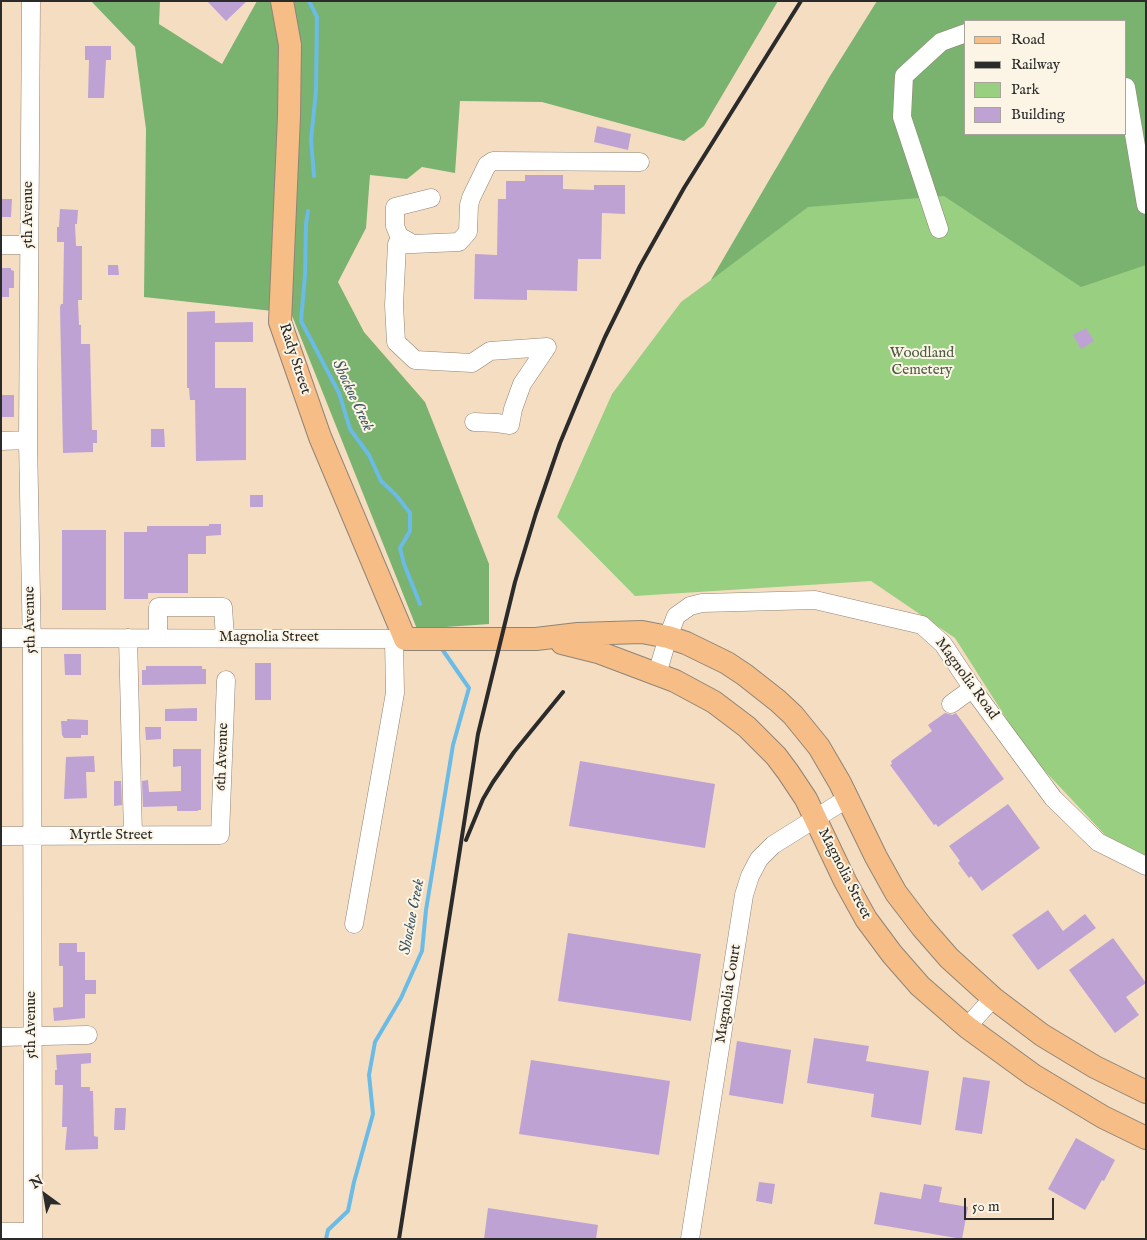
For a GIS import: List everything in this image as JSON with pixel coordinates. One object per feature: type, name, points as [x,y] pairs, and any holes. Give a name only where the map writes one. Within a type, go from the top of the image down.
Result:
[{"type":"main road","name":"Rady Street","points":[[282,1],[290,45],[290,116],[280,322],[320,437],[400,639]]},
{"type":"main road","name":"Magnolia Street","points":[[400,639],[536,639],[578,634],[642,632],[668,637],[705,651],[728,663],[745,674],[778,701],[793,715],[819,747],[848,798],[885,874],[908,909],[949,958],[993,998],[1061,1046],[1095,1067],[1146,1092]]},
{"type":"main road","name":"Magnolia Street","points":[[536,639],[581,647],[657,674],[714,702],[747,727],[766,745],[788,772],[815,818],[856,902],[878,936],[920,986],[967,1027],[1062,1094],[1146,1138]]},
{"type":"street","name":"5th Avenue","points":[[30,1],[28,440],[32,638],[32,1235]]},
{"type":"street","points":[[939,229],[902,117],[904,76],[941,42],[964,34]]},
{"type":"street","points":[[1127,93],[1146,205]]},
{"type":"street","points":[[474,422],[510,425],[513,409],[522,384],[547,347],[490,351],[472,363],[415,360],[396,342],[394,305],[397,244],[459,242],[468,232],[469,206],[483,160],[640,162]]},
{"type":"street","points":[[413,244],[399,236],[395,226],[395,207],[431,198]]},
{"type":"street","points":[[1,245],[29,245]]},
{"type":"street","points":[[1,441],[28,440]]},
{"type":"street","name":"Magnolia Road","points":[[657,674],[673,622],[680,612],[690,606],[702,603],[815,600],[922,625],[943,644],[1053,798],[1098,842],[1146,866]]},
{"type":"street","points":[[158,638],[158,608],[224,607],[225,638]]},
{"type":"street","name":"Magnolia Street","points":[[1,638],[400,639]]},
{"type":"street","points":[[128,638],[133,835]]},
{"type":"street","points":[[354,924],[395,693],[400,639]]},
{"type":"street","name":"6th Avenue","points":[[220,835],[226,680]]},
{"type":"street","points":[[951,704],[973,688]]},
{"type":"street","name":"Magnolia Court","points":[[690,1239],[744,895],[750,876],[759,859],[773,844],[848,798]]},
{"type":"street","name":"Myrtle Street","points":[[1,836],[220,835]]},
{"type":"street","points":[[967,1027],[993,998]]},
{"type":"street","points":[[1,1037],[88,1035]]},
{"type":"street","points":[[1,1232],[32,1235]]},
{"type":"green space","points":[[91,1],[160,1],[159,24],[222,64],[257,1],[778,1],[704,126],[684,141],[542,102],[460,101],[455,173],[422,167],[407,179],[370,175],[366,228],[338,282],[364,332],[425,402],[489,564],[489,624],[417,629],[291,313],[144,297],[146,129],[135,47]]},
{"type":"green space","points":[[877,1],[1146,1],[1146,265],[1081,287],[944,196],[808,207],[711,280],[830,76]]},
{"type":"green space","name":"Woodland Cemetery","points":[[941,1],[1141,1],[1146,43],[1146,856],[1105,835],[1029,754],[955,638],[871,581],[635,596],[557,517],[612,394],[681,302],[711,280],[775,170]]},
{"type":"building","points":[[207,1],[247,1],[226,21]]},
{"type":"building","points":[[85,46],[111,46],[111,60],[106,60],[104,98],[88,98],[89,60],[85,60]]},
{"type":"building","points":[[597,126],[631,134],[628,150],[594,142]]},
{"type":"building","points":[[525,175],[563,175],[563,189],[594,190],[594,185],[625,185],[625,214],[602,213],[601,259],[578,259],[577,291],[527,290],[527,300],[474,299],[475,254],[497,255],[498,199],[506,199],[506,181],[525,181]]},
{"type":"building","points":[[1,199],[12,199],[11,217],[1,217]]},
{"type":"building","points":[[60,209],[78,210],[77,224],[75,224],[76,246],[82,246],[82,300],[78,300],[79,325],[81,325],[81,344],[90,344],[92,430],[97,430],[97,443],[93,443],[93,452],[63,453],[60,307],[63,304],[64,242],[57,242]]},
{"type":"building","points":[[108,265],[118,265],[119,275],[108,275]]},
{"type":"building","points":[[1,268],[11,268],[14,271],[14,288],[9,288],[9,297],[1,297]]},
{"type":"building","points":[[215,311],[215,323],[253,322],[253,342],[215,342],[215,388],[246,388],[246,460],[196,461],[195,400],[190,400],[189,388],[187,388],[187,312]]},
{"type":"building","points":[[1086,328],[1094,341],[1081,349],[1073,335]]},
{"type":"building","points":[[1,395],[14,395],[14,417],[1,417]]},
{"type":"building","points":[[151,429],[164,429],[165,447],[151,447]]},
{"type":"building","points":[[250,495],[263,495],[263,507],[250,507]]},
{"type":"building","points":[[209,524],[221,524],[221,535],[206,536],[206,554],[188,554],[188,593],[148,593],[148,599],[124,599],[124,532],[147,532],[147,526],[209,526]]},
{"type":"building","points":[[62,530],[106,530],[106,610],[62,610]]},
{"type":"building","points":[[64,654],[81,654],[81,675],[65,675]]},
{"type":"building","points":[[255,663],[271,663],[271,700],[255,700]]},
{"type":"building","points":[[146,666],[202,666],[202,669],[206,669],[206,684],[142,685],[142,670],[146,670]]},
{"type":"building","points":[[197,708],[197,721],[165,721],[165,709]]},
{"type":"building","points":[[945,713],[952,715],[956,713],[1004,779],[938,827],[936,824],[934,825],[890,765],[892,764],[891,761],[932,731],[928,725]]},
{"type":"building","points":[[67,719],[88,720],[88,735],[81,735],[81,738],[64,738],[61,721],[67,721]]},
{"type":"building","points":[[145,727],[161,727],[161,739],[146,740]]},
{"type":"building","points":[[173,749],[201,749],[201,810],[177,811],[177,806],[143,807],[142,781],[148,780],[149,792],[181,791],[181,766],[173,767]]},
{"type":"building","points":[[94,756],[95,772],[86,772],[87,798],[64,799],[66,757]]},
{"type":"building","points":[[580,761],[715,784],[705,848],[569,826]]},
{"type":"building","points":[[114,781],[121,781],[122,805],[114,806]]},
{"type":"building","points":[[1008,804],[1040,848],[982,891],[958,863],[960,861],[949,846]]},
{"type":"building","points":[[1048,910],[1063,931],[1085,914],[1096,928],[1038,970],[1012,935]]},
{"type":"building","points":[[568,933],[701,954],[691,1021],[558,1001]]},
{"type":"building","points":[[1113,938],[1146,983],[1126,997],[1139,1015],[1115,1033],[1069,970]]},
{"type":"building","points":[[59,943],[77,943],[77,952],[85,952],[85,980],[96,980],[96,994],[85,994],[85,1018],[54,1021],[53,1008],[63,1007],[63,966],[59,966]]},
{"type":"building","points":[[814,1038],[869,1046],[866,1061],[929,1071],[921,1125],[871,1117],[874,1094],[807,1083]]},
{"type":"building","points":[[737,1041],[791,1050],[783,1104],[729,1095]]},
{"type":"building","points":[[91,1053],[91,1063],[81,1064],[81,1087],[90,1087],[90,1091],[93,1091],[94,1136],[98,1137],[98,1149],[65,1150],[67,1127],[62,1127],[63,1085],[55,1085],[56,1055]]},
{"type":"building","points":[[531,1060],[670,1081],[659,1155],[519,1134]]},
{"type":"building","points":[[963,1077],[990,1081],[982,1134],[955,1130]]},
{"type":"building","points":[[115,1108],[126,1108],[125,1130],[114,1130]]},
{"type":"building","points":[[1076,1138],[1115,1160],[1085,1210],[1048,1189]]},
{"type":"building","points":[[759,1182],[775,1184],[772,1204],[756,1201]]},
{"type":"building","points":[[924,1184],[942,1187],[939,1202],[968,1207],[962,1239],[874,1224],[880,1192],[921,1199]]},
{"type":"building","points":[[488,1208],[598,1225],[596,1239],[484,1239]]},
{"type":"waterway","name":"Shockoe Creek","points":[[309,1],[317,17],[316,91],[311,140],[314,176]]},
{"type":"waterway","name":"Shockoe Creek","points":[[308,211],[301,321],[339,393],[350,429],[369,455],[381,481],[396,495],[410,513],[410,531],[400,548],[404,564],[420,604]]},
{"type":"waterway","name":"Shockoe Creek","points":[[326,1239],[328,1230],[348,1211],[373,1114],[369,1075],[375,1042],[401,998],[422,951],[426,910],[453,745],[469,688],[442,649]]},
{"type":"railway","points":[[399,1239],[478,734],[515,582],[536,513],[560,443],[582,390],[605,337],[640,266],[684,188],[801,1]]},
{"type":"railway","points":[[466,840],[483,799],[493,782],[514,752],[563,692]]}]
